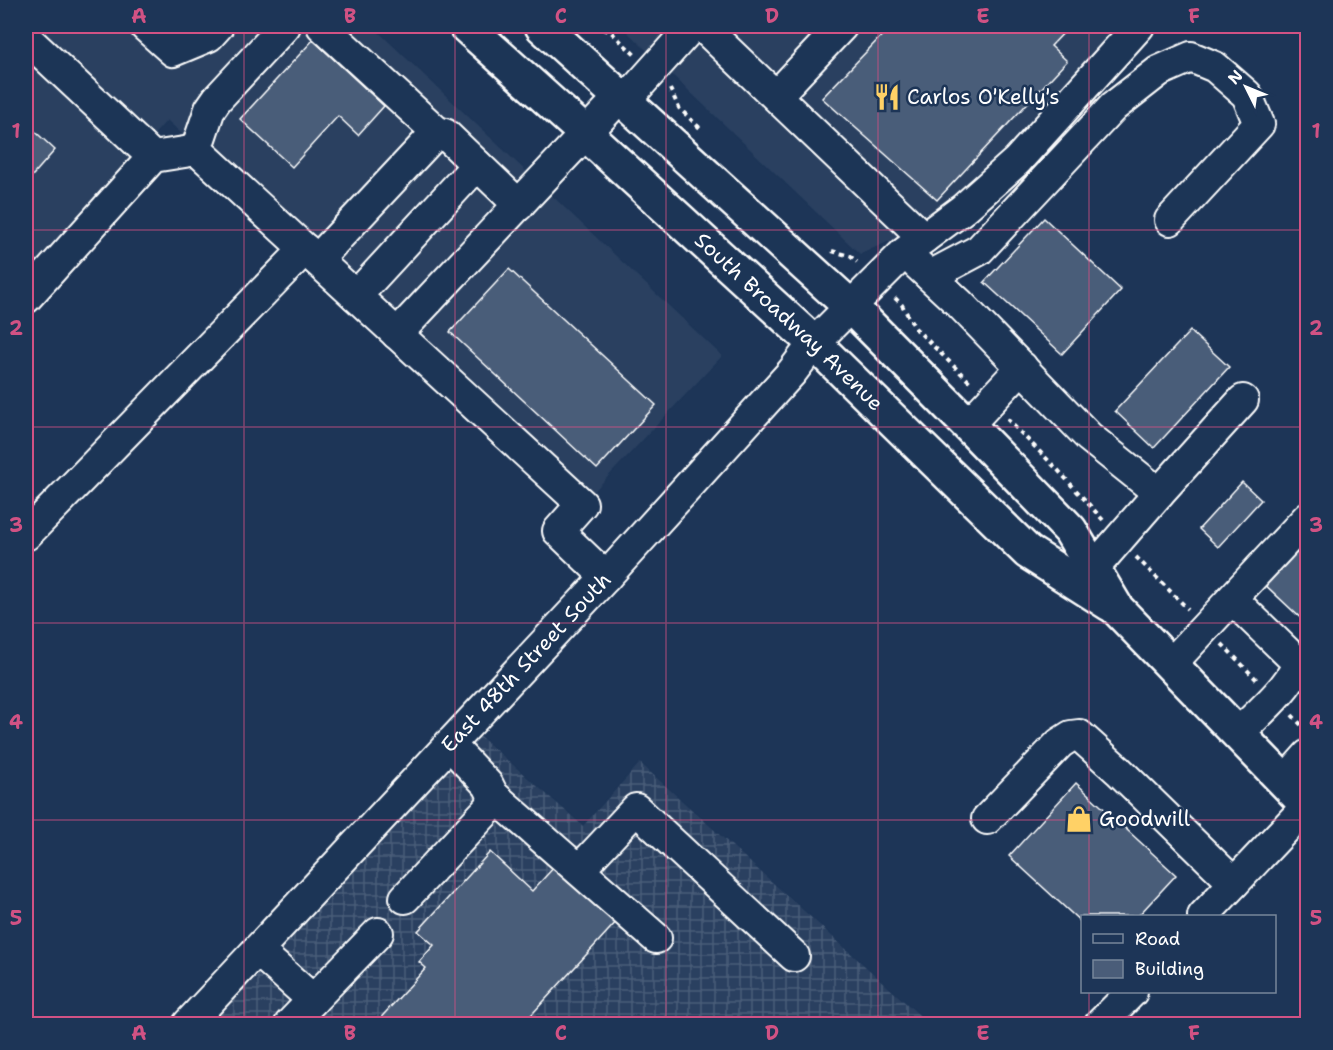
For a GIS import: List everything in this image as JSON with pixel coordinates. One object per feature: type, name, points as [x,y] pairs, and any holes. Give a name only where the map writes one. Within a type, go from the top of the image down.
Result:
[{"type":"main road","name":"South Broadway Avenue","points":[[466,26],[814,343],[1028,552],[1117,609],[1307,806]]},
{"type":"main road","name":"South Broadway Avenue","points":[[542,26],[850,306],[968,425],[1070,530],[1117,609]]},
{"type":"street","points":[[145,26],[173,51],[209,36],[218,26]]},
{"type":"street","points":[[196,150],[210,109],[217,99],[285,26]]},
{"type":"street","points":[[322,26],[437,132],[445,134],[519,205]]},
{"type":"street","points":[[397,334],[620,97],[680,26]]},
{"type":"street","points":[[620,97],[685,34],[689,26]]},
{"type":"street","points":[[702,26],[776,96],[914,245],[930,276],[1089,437],[1159,493]]},
{"type":"street","points":[[776,96],[843,26]]},
{"type":"street","name":"East 48th Street South","points":[[193,1019],[606,577],[792,372],[814,343],[914,245],[963,209],[1017,161],[1139,26]]},
{"type":"street","points":[[26,38],[153,157]]},
{"type":"street","points":[[930,276],[979,250],[1113,107],[1159,71],[1191,57],[1215,67],[1247,95],[1259,124],[1170,220]]},
{"type":"street","points":[[26,535],[437,132]]},
{"type":"street","points":[[26,298],[153,157],[197,150],[582,504],[558,531],[606,577]]},
{"type":"street","points":[[356,296],[477,165]]},
{"type":"street","points":[[968,425],[1022,367]]},
{"type":"street","points":[[1093,569],[1244,400]]},
{"type":"street","points":[[1171,664],[1308,517]]},
{"type":"street","points":[[1232,599],[1293,658],[1297,666],[1284,687],[1238,734]]},
{"type":"street","points":[[987,819],[1060,743],[1071,736],[1079,735],[1234,883]]},
{"type":"street","points":[[449,744],[488,785],[493,795],[656,938]]},
{"type":"street","points":[[1284,782],[1308,755]]},
{"type":"street","points":[[405,897],[491,806],[493,795]]},
{"type":"street","points":[[1204,915],[1307,806]]},
{"type":"street","points":[[579,870],[636,809],[794,956]]},
{"type":"street","points":[[290,1024],[378,933]]},
{"type":"street","points":[[257,950],[313,1000]]},
{"type":"street","points":[[1100,1024],[1130,993]]},
{"type":"shaded area","points":[[26,26],[372,26],[722,356],[582,504],[167,120],[26,277]]},
{"type":"shaded area","points":[[621,26],[1133,26],[963,209],[860,254]]},
{"type":"shaded area","points":[[467,725],[583,826],[640,763],[929,1024],[191,1024]]},
{"type":"building","points":[[891,26],[1070,26],[1051,46],[1067,61],[937,200],[822,98]]},
{"type":"building","points":[[313,40],[384,106],[358,135],[338,116],[292,167],[240,119]]},
{"type":"building","points":[[26,123],[55,150],[26,183]]},
{"type":"building","points":[[1044,218],[1121,290],[1062,354],[984,282]]},
{"type":"building","points":[[509,269],[656,405],[597,469],[450,332]]},
{"type":"building","points":[[1190,331],[1229,367],[1154,448],[1115,411]]},
{"type":"building","points":[[1242,482],[1261,500],[1218,547],[1199,529]]},
{"type":"building","points":[[1308,532],[1308,625],[1261,581]]},
{"type":"building","name":"Goodwill","points":[[1076,783],[1176,875],[1139,915],[1081,915],[1081,922],[1009,856]]},
{"type":"building","points":[[490,852],[532,891],[557,864],[618,920],[523,1024],[375,1024],[426,968],[419,962],[434,945],[418,931]]},
{"type":"place","name":"Carlos O'Kelly's","points":[[887,97]]},
{"type":"place","name":"Goodwill","points":[[1079,819]]}]
